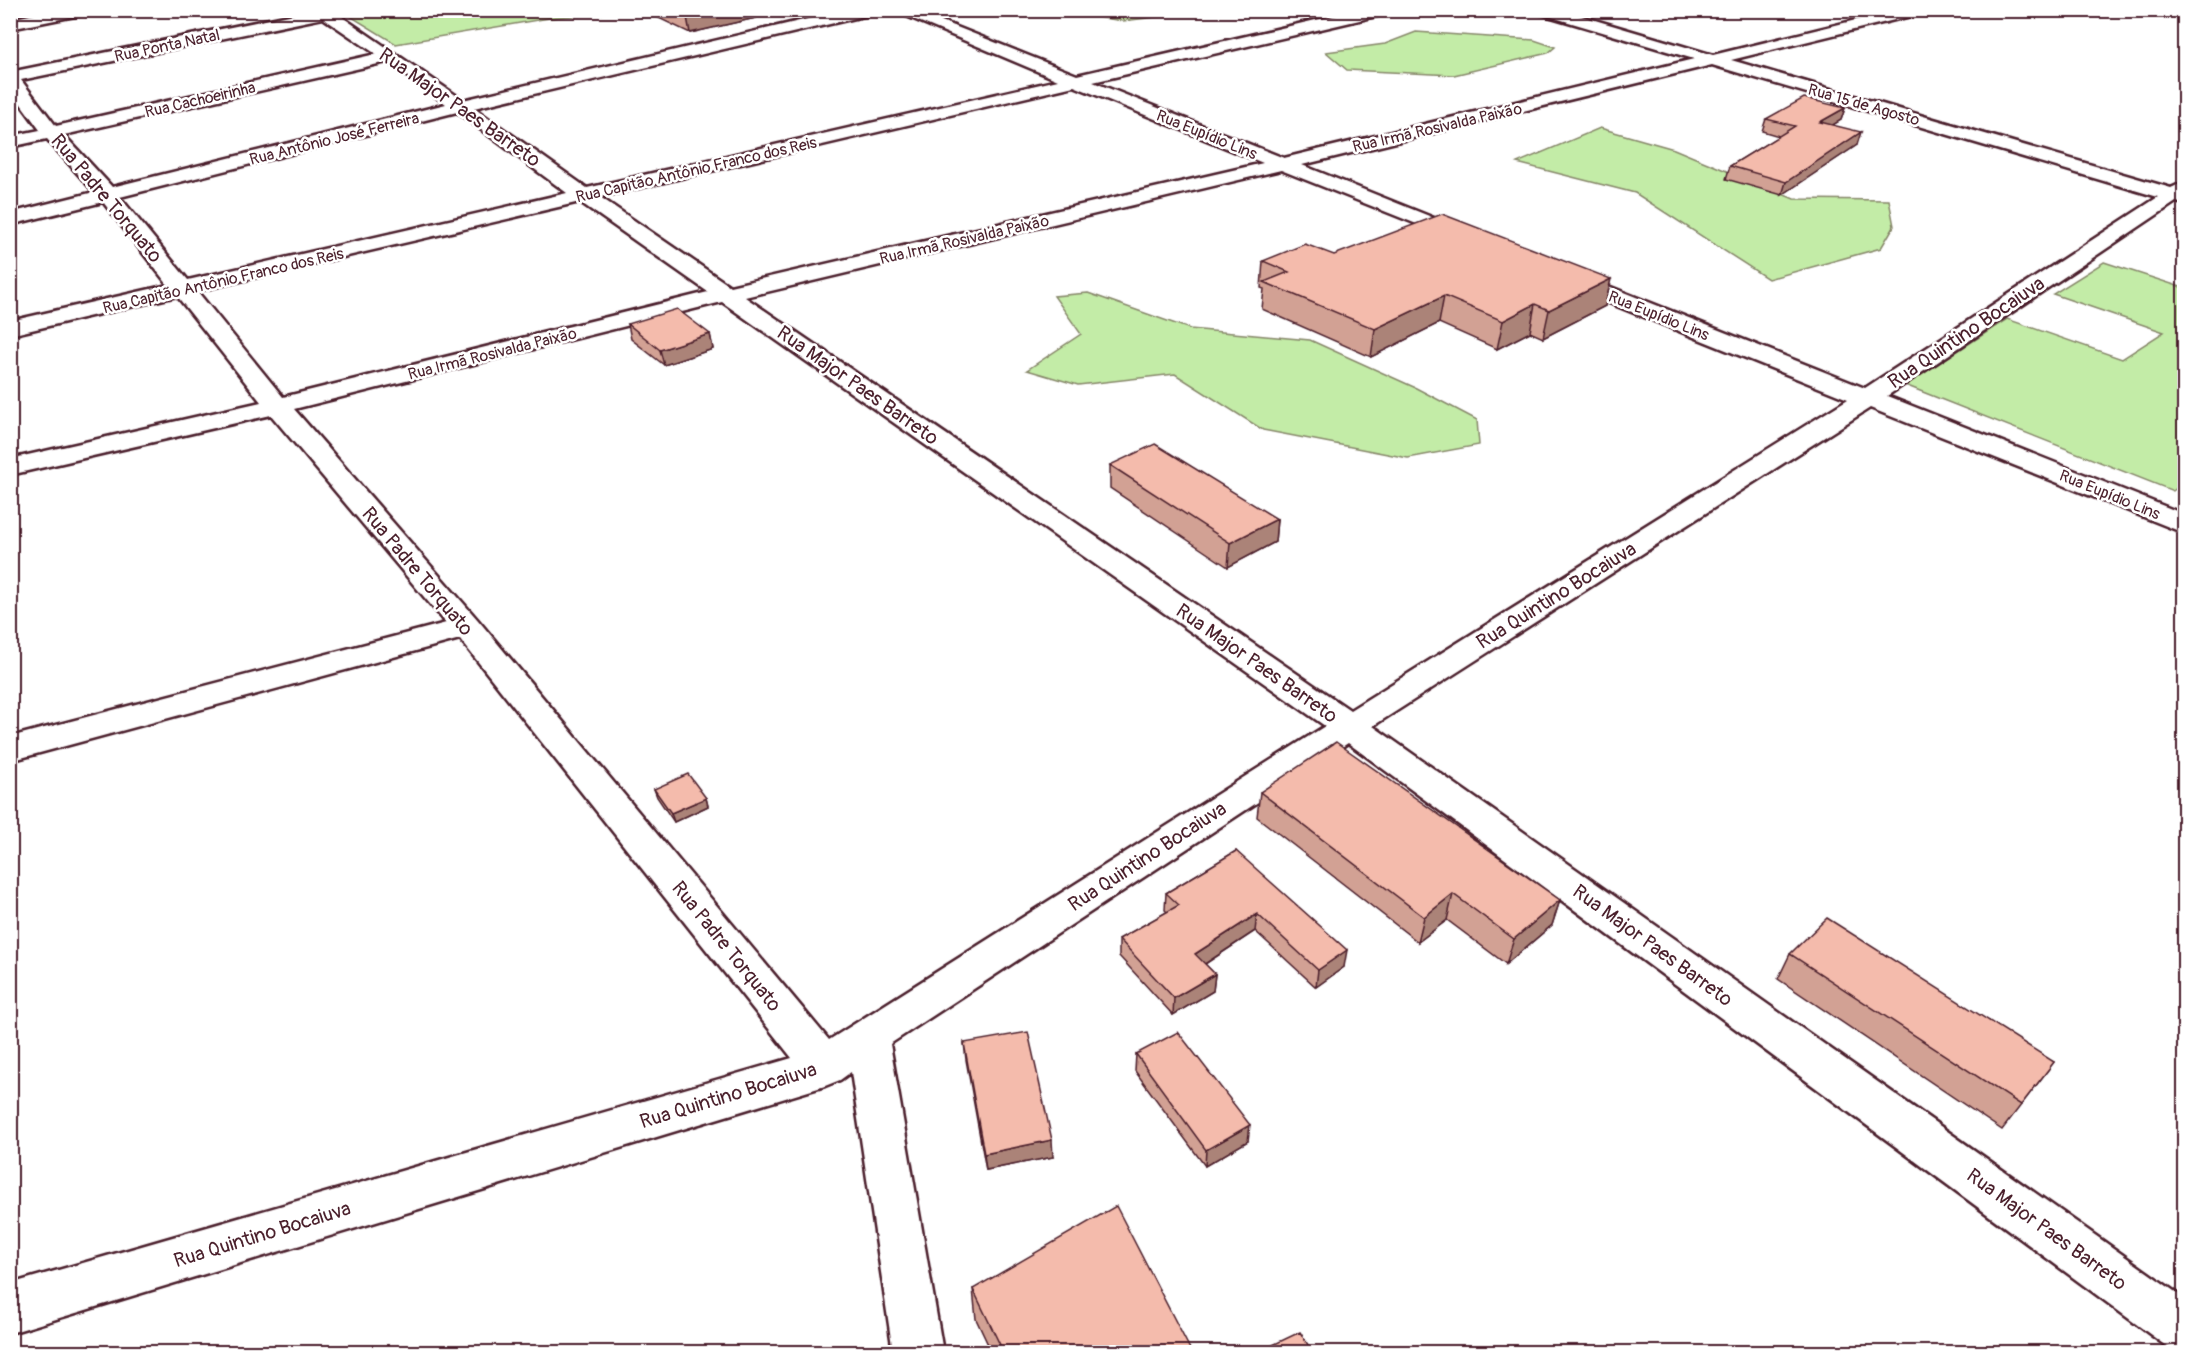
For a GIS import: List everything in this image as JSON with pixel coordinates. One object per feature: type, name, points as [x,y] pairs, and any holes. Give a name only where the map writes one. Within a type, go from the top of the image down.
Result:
[{"type":"street","points":[[10,24],[80,10]]},
{"type":"street","name":"Rua Antônio José Ferreira","points":[[10,219],[460,106],[868,10]]},
{"type":"street","name":"Rua Eupídio Lins","points":[[899,10],[1492,248]]},
{"type":"street","name":"Rua Capitão Antônio Franco dos Reis","points":[[10,328],[183,290],[1382,10]]},
{"type":"street","name":"Rua 15 de Agosto","points":[[1543,10],[2181,194]]},
{"type":"street","name":"Rua Irmã Rosivalda Paixão","points":[[10,467],[278,406],[727,294],[1716,61],[1917,10]]},
{"type":"street","name":"Rua Major Paes Barreto","points":[[322,12],[390,56],[583,195],[1349,726],[2184,1328]]},
{"type":"street","name":"Rua Ponta Natal","points":[[11,77],[322,12]]},
{"type":"street","name":"Rua Cachoeirinha","points":[[10,142],[390,56]]},
{"type":"street","name":"Rua Padre Torquato","points":[[11,77],[52,133],[107,194],[278,406],[467,627],[825,1067]]},
{"type":"street","name":"Rua Quintino Bocaiuva","points":[[10,1309],[825,1067],[867,1036],[1349,726],[1867,398],[2181,194]]},
{"type":"street","name":"Rua Eupídio Lins","points":[[1547,270],[2184,524]]},
{"type":"street","points":[[10,749],[467,627]]},
{"type":"street","points":[[867,1036],[918,1353]]},
{"type":"green space","points":[[342,11],[631,11],[549,18],[396,44]]},
{"type":"green space","points":[[1075,11],[1205,11],[1123,21],[1077,14]]},
{"type":"green space","points":[[1416,32],[1534,40],[1555,47],[1548,53],[1454,75],[1347,70],[1326,52],[1385,44]]},
{"type":"green space","points":[[1600,128],[1674,149],[1794,199],[1889,200],[1894,226],[1881,248],[1768,279],[1635,193],[1517,163]]},
{"type":"green space","points":[[2104,262],[2184,288],[2184,482],[2173,491],[1905,385],[2007,319],[2122,359],[2164,332],[2053,294]]},
{"type":"green space","points":[[1088,293],[1190,329],[1310,340],[1416,388],[1477,420],[1479,445],[1408,458],[1263,430],[1175,374],[1078,385],[1027,370],[1081,334],[1054,296]]},
{"type":"building","points":[[673,10],[717,10],[687,17]]},
{"type":"building","points":[[1804,98],[1845,108],[1820,122],[1861,132],[1786,182],[1730,166],[1795,126],[1766,119]]},
{"type":"building","points":[[1442,214],[1611,279],[1549,310],[1535,304],[1503,321],[1444,296],[1375,329],[1264,282],[1289,272],[1263,261],[1305,244],[1334,255]]},
{"type":"building","points":[[677,309],[710,334],[660,350],[628,324]]},
{"type":"building","points":[[1155,444],[1277,519],[1230,543],[1110,465]]},
{"type":"building","points":[[1336,742],[1560,900],[1514,939],[1453,894],[1424,917],[1260,792]]},
{"type":"building","points":[[688,774],[706,798],[671,813],[654,789]]},
{"type":"building","points":[[1236,851],[1347,950],[1318,970],[1257,914],[1195,954],[1215,974],[1174,998],[1119,939],[1179,905],[1166,893]]},
{"type":"building","points":[[1827,918],[2054,1062],[2021,1105],[1790,954]]},
{"type":"building","points":[[1028,1032],[1052,1140],[984,1154],[964,1043]]},
{"type":"building","points":[[1178,1032],[1250,1125],[1206,1150],[1136,1054]]},
{"type":"building","points":[[1116,1206],[1192,1353],[1004,1353],[973,1289]]},
{"type":"building","points":[[1300,1332],[1313,1353],[1256,1353]]}]
